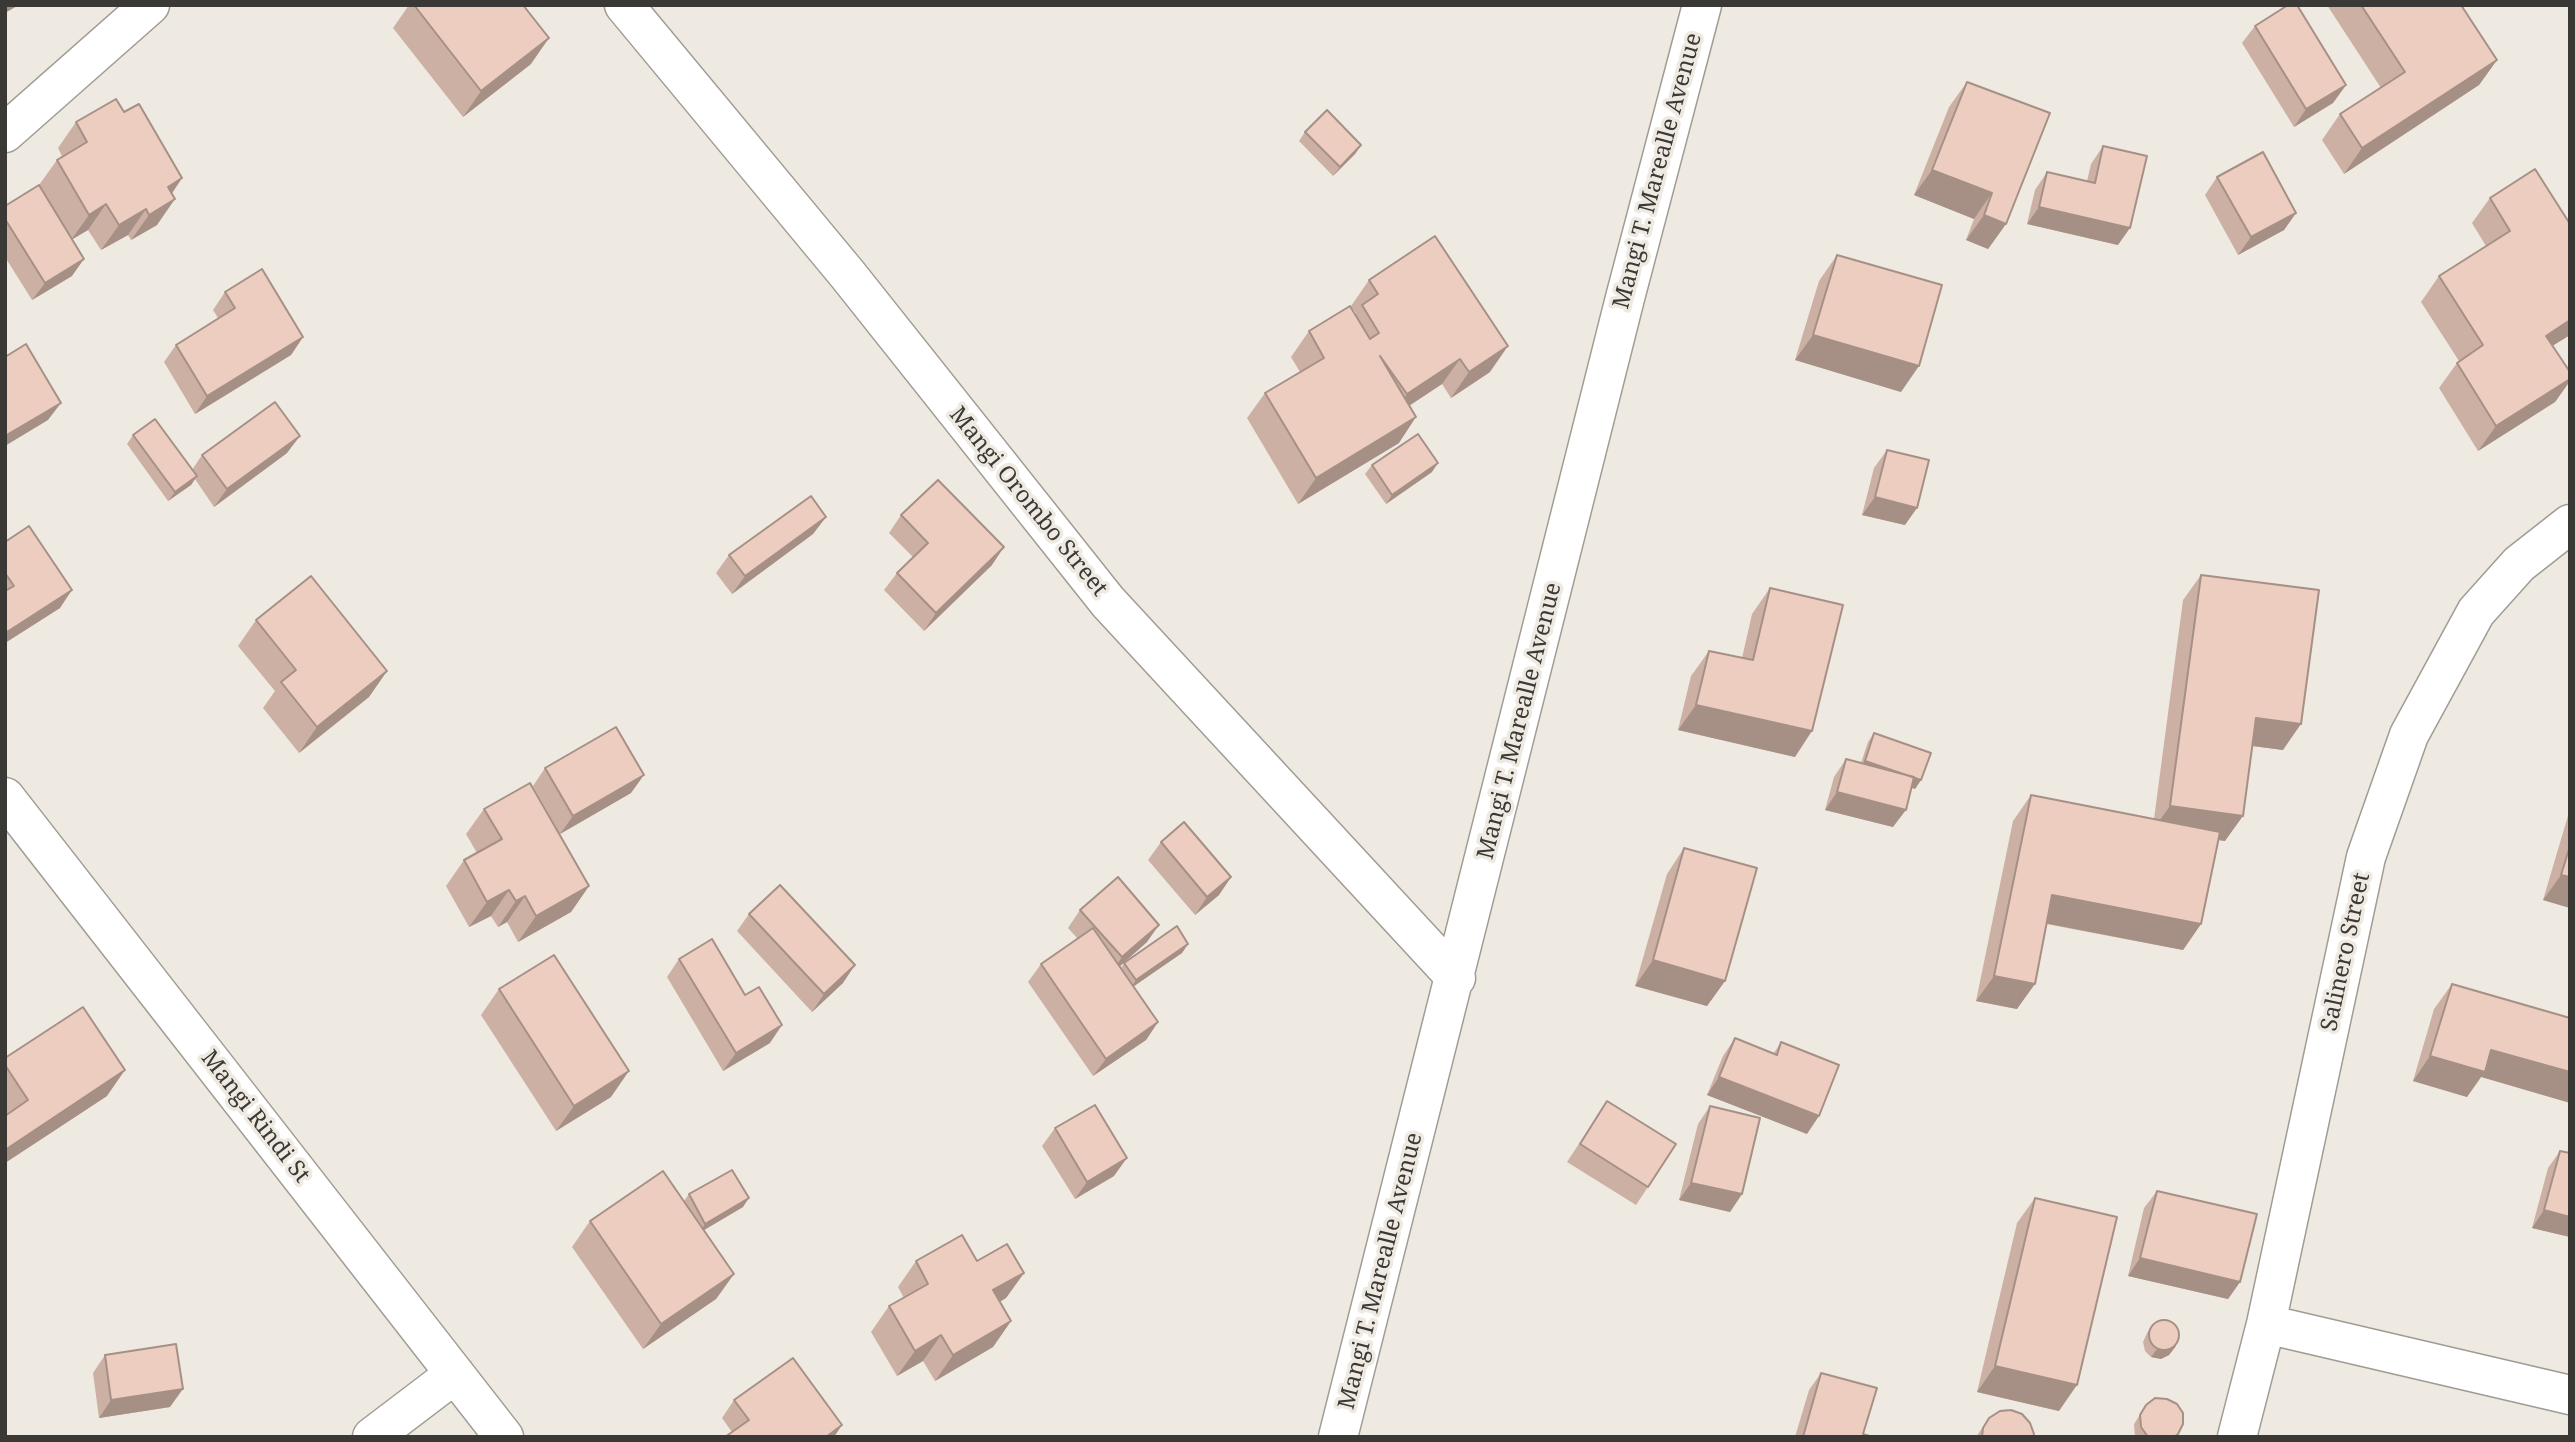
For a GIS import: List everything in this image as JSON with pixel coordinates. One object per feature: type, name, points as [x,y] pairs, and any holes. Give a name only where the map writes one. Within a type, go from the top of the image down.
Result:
[{"type":"street","name":"Mangi Orombo Street","points":[[624,5],[848,275],[1108,602],[1455,978]]},
{"type":"street","name":"Mangi T. Marealle Avenue","points":[[1338,1437],[1625,298],[1702,5]]},
{"type":"street","points":[[5,133],[138,9]]},
{"type":"street","name":"Salinero Street","points":[[2237,1437],[2266,1324],[2366,857],[2409,735],[2476,612],[2519,564],[2570,524]]},
{"type":"street","name":"Mangi Rindi St","points":[[5,797],[504,1437]]},
{"type":"street","points":[[2266,1324],[2570,1395]]},
{"type":"street","points":[[372,1437],[455,1374]]},
{"type":"building","points":[[414,5],[523,5],[549,38],[481,91]]},
{"type":"building","points":[[2288,5],[2297,5],[2346,85],[2306,109],[2255,26]]},
{"type":"building","points":[[2361,5],[2461,5],[2497,60],[2362,148],[2340,114],[2405,72]]},
{"type":"building","points":[[1967,82],[2050,113],[2006,224],[1984,215],[1992,193],[1932,170]]},
{"type":"building","points":[[116,99],[124,112],[139,104],[182,178],[168,187],[175,199],[149,215],[146,209],[119,225],[106,204],[89,215],[57,160],[87,142],[76,122]]},
{"type":"building","points":[[1327,110],[1361,145],[1340,167],[1305,132]]},
{"type":"building","points":[[2103,146],[2147,156],[2130,228],[2039,207],[2047,172],[2095,183]]},
{"type":"building","points":[[2263,152],[2296,213],[2251,237],[2217,177]]},
{"type":"building","points":[[2535,169],[2570,224],[2570,320],[2546,336],[2570,372],[2570,379],[2496,426],[2457,363],[2483,345],[2439,276],[2510,231],[2490,198]]},
{"type":"building","points":[[39,185],[84,259],[45,283],[5,219],[5,206]]},
{"type":"building","points":[[1435,236],[1508,346],[1469,372],[1460,359],[1407,394],[1380,356],[1416,417],[1316,478],[1265,393],[1324,358],[1309,331],[1350,306],[1370,339],[1379,333],[1362,305],[1378,294],[1369,280]]},
{"type":"building","points":[[1837,255],[1942,285],[1919,366],[1813,335]]},
{"type":"building","points":[[262,269],[303,337],[207,396],[176,345],[235,308],[225,292]]},
{"type":"building","points":[[26,344],[61,403],[5,436],[5,357]]},
{"type":"building","points":[[275,402],[300,436],[227,489],[202,455]]},
{"type":"building","points":[[155,419],[197,476],[175,492],[133,435]]},
{"type":"building","points":[[1418,434],[1438,463],[1392,495],[1372,465]]},
{"type":"building","points":[[1887,450],[1929,460],[1917,508],[1875,497]]},
{"type":"building","points":[[938,480],[1004,547],[936,613],[897,573],[928,543],[901,515]]},
{"type":"building","points":[[811,496],[826,517],[745,576],[729,555]]},
{"type":"building","points":[[29,526],[72,590],[7,632],[5,591],[14,586],[5,573],[5,542]]},
{"type":"building","points":[[2201,575],[2319,590],[2301,724],[2256,718],[2243,816],[2170,806]]},
{"type":"building","points":[[311,576],[387,671],[317,727],[281,682],[296,670],[256,620]]},
{"type":"building","points":[[1770,588],[1843,605],[1812,731],[1696,705],[1709,651],[1753,660]]},
{"type":"building","points":[[616,727],[644,775],[573,816],[545,768]]},
{"type":"building","points":[[1874,733],[1931,753],[1921,780],[1865,761]]},
{"type":"building","points":[[1846,759],[1914,777],[1906,810],[1837,792]]},
{"type":"building","points":[[530,783],[589,886],[536,916],[525,896],[516,901],[509,890],[487,902],[464,860],[502,839],[484,809]]},
{"type":"building","points":[[2031,795],[2220,832],[2201,924],[2052,895],[2035,984],[1994,976]]},
{"type":"building","points":[[1184,822],[1231,877],[1207,897],[1161,842]]},
{"type":"building","points":[[2570,846],[2570,877],[2561,875]]},
{"type":"building","points":[[1684,848],[1757,868],[1725,981],[1653,960]]},
{"type":"building","points":[[1118,877],[1159,925],[1122,957],[1080,910]]},
{"type":"building","points":[[780,885],[855,965],[824,994],[749,914]]},
{"type":"building","points":[[1177,926],[1188,944],[1136,980],[1124,963]]},
{"type":"building","points":[[1093,928],[1158,1022],[1106,1059],[1041,964]]},
{"type":"building","points":[[712,939],[745,995],[759,987],[782,1025],[736,1053],[679,959]]},
{"type":"building","points":[[554,955],[629,1071],[574,1106],[499,989]]},
{"type":"building","points":[[2452,984],[2570,1018],[2570,1072],[2491,1050],[2485,1072],[2430,1056]]},
{"type":"building","points":[[83,1007],[125,1070],[5,1150],[5,1116],[28,1100],[5,1065],[5,1058]]},
{"type":"building","points":[[1735,1038],[1777,1055],[1781,1042],[1839,1065],[1819,1116],[1719,1077]]},
{"type":"building","points":[[1607,1101],[1676,1144],[1648,1187],[1580,1144]]},
{"type":"building","points":[[1095,1105],[1127,1158],[1087,1182],[1055,1128]]},
{"type":"building","points":[[1710,1106],[1760,1118],[1742,1194],[1691,1183]]},
{"type":"building","points":[[2560,1151],[2570,1153],[2570,1217],[2544,1210]]},
{"type":"building","points":[[732,1170],[749,1198],[705,1224],[689,1194]]},
{"type":"building","points":[[663,1171],[734,1274],[661,1324],[590,1221]]},
{"type":"building","points":[[2157,1191],[2257,1214],[2240,1282],[2140,1258]]},
{"type":"building","points":[[2035,1198],[2117,1217],[2077,1385],[1995,1366]]},
{"type":"building","points":[[962,1235],[977,1261],[1007,1244],[1024,1273],[993,1290],[1011,1321],[953,1355],[941,1335],[915,1351],[889,1306],[928,1284],[916,1261]]},
{"type":"building","points":[[2164,1320],[2175,1324],[2179,1335],[2175,1346],[2164,1350],[2153,1346],[2149,1335],[2153,1324]]},
{"type":"building","points":[[176,1344],[183,1389],[111,1400],[105,1355]]},
{"type":"building","points":[[793,1358],[842,1425],[826,1437],[725,1437],[749,1420],[734,1400]]},
{"type":"building","points":[[1821,1373],[1877,1388],[1863,1434],[1873,1437],[1803,1437]]},
{"type":"building","points":[[2155,1398],[2167,1399],[2177,1404],[2183,1413],[2183,1424],[2174,1437],[2148,1437],[2141,1427],[2140,1415],[2146,1405]]},
{"type":"building","points":[[2011,1410],[2022,1414],[2030,1423],[2033,1437],[1982,1437],[1983,1428],[1989,1418],[2000,1411]]}]
